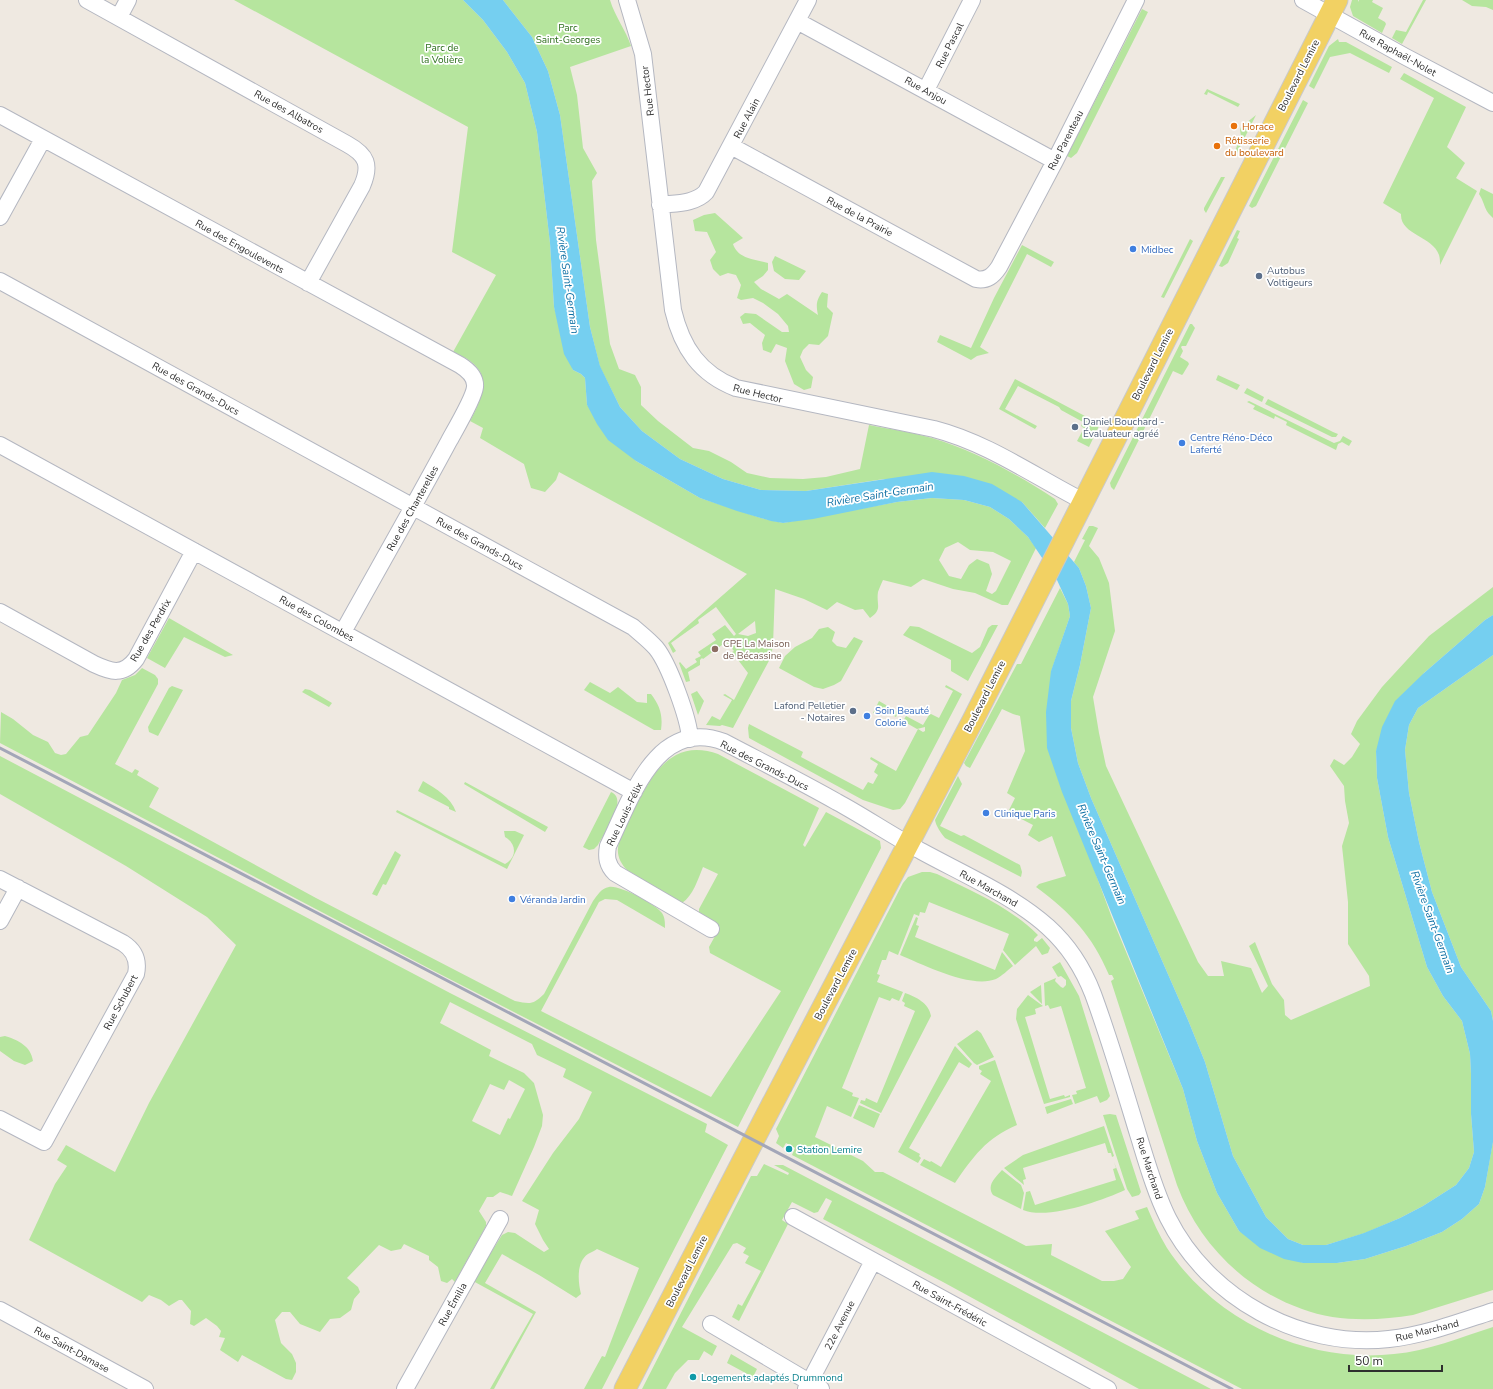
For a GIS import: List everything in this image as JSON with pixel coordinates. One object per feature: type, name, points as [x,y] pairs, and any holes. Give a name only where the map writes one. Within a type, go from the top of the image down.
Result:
[{"type":"main road","name":"Boulevard Lemire","points":[[625,1389],[768,1111],[973,720],[1334,8]]},
{"type":"street","name":"Rue des Albatros","points":[[87,0],[348,144],[364,156],[367,162],[367,170],[362,186],[308,283]]},
{"type":"street","points":[[118,17],[128,0]]},
{"type":"street","name":"Rue Hector","points":[[627,0],[643,54],[670,294],[676,324],[689,352],[711,375],[727,385],[748,392],[921,426],[958,436],[1004,458],[1083,501]]},
{"type":"street","name":"Rue Alain","points":[[660,205],[690,201],[706,192],[808,0]]},
{"type":"street","name":"Rue Pascal","points":[[926,90],[972,0]]},
{"type":"street","name":"Rue Parenteau","points":[[990,277],[999,267],[1055,161],[1136,0]]},
{"type":"street","name":"Rue Raphaël-Nolet","points":[[1303,0],[1334,8],[1404,56],[1493,103]]},
{"type":"street","name":"Rue Anjou","points":[[798,21],[1055,161]]},
{"type":"street","name":"Rue des Engoulevents","points":[[0,115],[460,366],[467,370],[475,382]]},
{"type":"street","points":[[0,218],[43,138]]},
{"type":"street","name":"Rue de la Prairie","points":[[731,146],[976,279],[981,280],[990,277]]},
{"type":"street","name":"Rue des Grands-Ducs","points":[[0,281],[414,507],[640,633],[656,648],[665,662],[683,711],[690,739],[710,739],[724,742],[837,802],[908,844]]},
{"type":"street","name":"Rue des Chanterelles","points":[[343,632],[414,507],[465,411],[474,391],[475,382]]},
{"type":"street","name":"Rue des Colombes","points":[[0,445],[634,792]]},
{"type":"street","name":"Rue des Perdrix","points":[[0,612],[94,664],[109,670],[121,670],[132,664],[136,659],[194,551]]},
{"type":"street","name":"Rue Louis-Félix","points":[[690,739],[680,741],[665,749],[650,766],[634,792],[608,846],[606,854],[610,867],[623,878],[711,929]]},
{"type":"street","name":"Rue Marchand","points":[[908,844],[1020,906],[1047,926],[1072,952],[1081,966],[1093,994],[1155,1186],[1166,1213],[1176,1232],[1191,1253],[1207,1272],[1226,1290],[1251,1307],[1280,1322],[1312,1333],[1349,1339],[1380,1340],[1408,1336],[1493,1312]]},
{"type":"street","name":"Rue Schubert","points":[[0,879],[123,943],[134,953],[137,962],[136,974],[44,1142],[0,1119]]},
{"type":"street","points":[[0,920],[18,888]]},
{"type":"street","name":"Rue Saint-Frédéric","points":[[793,1217],[1108,1389]]},
{"type":"street","name":"Rue Émilia","points":[[405,1389],[500,1219]]},
{"type":"street","name":"22e Avenue","points":[[812,1387],[873,1261]]},
{"type":"street","name":"Rue Saint-Damase","points":[[0,1310],[145,1389]]},
{"type":"street","points":[[711,1324],[812,1387]]},
{"type":"green space","name":"Parc de la Volière","points":[[234,0],[463,0],[483,20],[507,52],[525,83],[537,132],[550,243],[554,307],[573,370],[585,378],[587,405],[636,461],[700,498],[761,518],[783,523],[897,502],[932,498],[964,500],[990,507],[1009,519],[1028,537],[1036,548],[1008,605],[1002,605],[975,593],[953,589],[923,579],[911,587],[883,580],[878,592],[878,609],[870,618],[863,609],[855,610],[837,602],[827,610],[804,599],[775,589],[773,645],[771,657],[733,728],[722,725],[706,725],[712,716],[720,720],[732,700],[723,695],[725,694],[734,700],[748,673],[732,652],[734,651],[726,642],[703,659],[702,658],[700,660],[700,665],[688,672],[690,681],[686,682],[679,663],[680,662],[686,669],[697,662],[695,659],[701,656],[698,652],[716,640],[712,634],[725,625],[734,636],[736,634],[716,607],[698,620],[699,623],[671,643],[676,651],[673,653],[668,643],[747,574],[559,472],[556,480],[545,492],[531,488],[524,464],[480,438],[483,428],[470,421],[480,398],[483,382],[477,367],[464,357],[453,352],[496,275],[452,252],[468,127]],"holes":[[[958,542],[970,550],[993,552],[1011,561],[996,591],[992,594],[986,591],[992,574],[989,564],[977,559],[969,565],[961,579],[949,576],[939,560],[945,548]],[[755,621],[756,633],[748,636],[738,634]]]},
{"type":"green space","name":"Parc Saint-Georges","points":[[503,0],[610,0],[631,46],[570,67],[577,95],[583,148],[597,173],[592,181],[596,240],[610,344],[619,369],[635,375],[641,387],[641,405],[658,421],[693,448],[709,451],[731,462],[747,473],[770,478],[803,479],[826,477],[860,469],[869,425],[932,438],[980,456],[1055,499],[1058,504],[1045,528],[1022,502],[884,479],[806,491],[761,490],[723,479],[680,459],[642,431],[620,407],[600,367],[590,327],[560,115],[548,71],[532,37]]},
{"type":"green space","points":[[1352,0],[1358,0],[1358,2],[1359,0],[1373,0],[1372,2],[1383,8],[1378,18],[1386,24],[1382,33],[1353,16],[1350,7]]},
{"type":"green space","points":[[1423,0],[1426,0],[1402,44],[1392,38],[1396,30],[1406,32]]},
{"type":"green space","points":[[1462,0],[1493,0],[1493,10],[1486,7],[1472,6]]},
{"type":"green space","points":[[1142,9],[1148,12],[1077,153],[1071,158],[1067,156]]},
{"type":"green space","points":[[1338,39],[1339,42],[1346,42],[1392,67],[1389,73],[1350,53],[1330,57],[1314,89],[1309,86],[1329,46]]},
{"type":"green space","points":[[1404,73],[1466,107],[1447,147],[1465,163],[1456,178],[1477,191],[1440,265],[1439,256],[1436,249],[1406,227],[1402,221],[1401,214],[1383,203],[1434,98],[1400,79]]},
{"type":"green space","points":[[1207,89],[1240,104],[1238,107],[1208,92],[1207,95],[1204,94]]},
{"type":"green space","points":[[1303,100],[1308,103],[1256,206],[1252,208],[1249,206]]},
{"type":"green space","points":[[1256,115],[1235,156],[1235,151],[1241,136],[1241,127]]},
{"type":"green space","points":[[1221,177],[1225,177],[1206,213],[1204,208]]},
{"type":"green space","points":[[1481,188],[1493,194],[1493,218],[1486,209],[1479,194]]},
{"type":"green space","points":[[715,213],[743,238],[733,244],[739,253],[747,258],[768,263],[768,270],[763,276],[754,282],[761,289],[779,299],[787,294],[818,315],[817,306],[819,298],[822,292],[828,294],[827,307],[833,313],[828,336],[819,345],[809,344],[803,350],[800,357],[806,370],[813,377],[811,388],[804,390],[794,384],[785,361],[787,348],[776,344],[771,353],[763,350],[762,343],[765,335],[750,323],[743,324],[740,317],[745,313],[756,314],[782,332],[789,332],[788,326],[778,314],[763,303],[753,298],[741,300],[737,298],[741,285],[736,275],[728,273],[720,276],[713,269],[710,260],[716,252],[707,232],[695,231],[693,220],[704,215]]},
{"type":"green space","points":[[1237,230],[1240,231],[1237,238],[1239,239],[1228,263],[1222,267],[1219,266]]},
{"type":"green space","points":[[1190,239],[1193,241],[1164,298],[1161,297]]},
{"type":"green space","points":[[1022,245],[1054,262],[1051,267],[1027,254],[980,347],[989,353],[977,356],[971,360],[937,342],[940,335],[971,348],[994,298]]},
{"type":"green space","points":[[775,256],[806,271],[799,280],[785,279],[774,271],[772,262]]},
{"type":"green space","points":[[1190,324],[1192,324],[1195,328],[1186,346],[1181,347],[1183,351],[1180,357],[1189,364],[1182,375],[1173,371],[1114,490],[1110,483]]},
{"type":"green space","points":[[1218,375],[1240,385],[1237,390],[1216,380]]},
{"type":"green space","points":[[1015,379],[1100,424],[1089,447],[1077,441],[1084,428],[1081,426],[1083,422],[1061,410],[1059,407],[1018,386],[1005,409],[1037,426],[1035,429],[999,409]]},
{"type":"green space","points":[[1247,388],[1264,397],[1262,402],[1244,393]]},
{"type":"green space","points":[[1268,399],[1338,434],[1336,437],[1332,437],[1265,404]]},
{"type":"green space","points":[[1249,401],[1334,443],[1340,441],[1343,436],[1352,441],[1349,446],[1342,442],[1338,444],[1336,450],[1286,425],[1287,422],[1275,416],[1274,419],[1253,409],[1255,406],[1247,402]]},
{"type":"green space","points":[[1089,526],[1098,528],[1089,546],[1099,558],[1109,583],[1115,631],[1093,697],[1106,766],[1198,962],[1208,976],[1224,976],[1221,961],[1251,968],[1262,993],[1268,986],[1249,946],[1255,942],[1272,984],[1284,1000],[1285,1015],[1291,1020],[1370,986],[1369,976],[1348,944],[1348,902],[1342,846],[1349,823],[1344,786],[1330,766],[1334,759],[1344,765],[1352,757],[1360,744],[1351,734],[1357,721],[1382,687],[1429,636],[1493,587],[1493,615],[1485,620],[1424,673],[1376,751],[1377,778],[1388,837],[1427,967],[1443,996],[1462,1021],[1470,1054],[1471,1114],[1474,1152],[1469,1168],[1456,1185],[1423,1206],[1365,1233],[1326,1245],[1303,1245],[1288,1239],[1266,1217],[1233,1156],[1205,1062],[1091,798],[1078,763],[1071,728],[1071,701],[1080,665],[1091,608],[1086,586],[1079,568],[1074,562],[1085,540],[1082,539]]},
{"type":"green space","points":[[1060,588],[1068,604],[1070,616],[1051,672],[1091,861],[1112,918],[1183,1089],[1197,1141],[1217,1193],[1239,1231],[1303,1263],[1337,1263],[1365,1259],[1406,1246],[1442,1232],[1462,1219],[1479,1204],[1485,1187],[1493,1141],[1493,1290],[1413,1315],[1399,1317],[1357,1319],[1315,1313],[1281,1300],[1242,1276],[1210,1244],[1197,1226],[1177,1185],[1111,981],[1114,979],[1112,975],[1109,975],[1088,936],[1060,906],[1036,887],[1039,884],[1066,876],[1052,836],[1039,842],[1028,835],[1033,825],[1008,812],[1015,798],[1007,793],[1025,751],[1020,716],[1002,709],[970,768],[964,763],[1017,664],[1021,664]]},
{"type":"green space","points":[[169,618],[233,655],[225,657],[184,637],[165,668],[147,658]]},
{"type":"green space","points":[[992,625],[998,625],[968,681],[951,671],[951,660],[903,635],[910,626],[919,627],[972,653],[980,647],[988,628]]},
{"type":"green space","points":[[828,627],[835,632],[832,641],[837,646],[846,648],[854,637],[863,641],[841,681],[823,689],[814,687],[779,668],[785,656],[795,647],[812,638],[819,629]]},
{"type":"green space","points":[[1493,655],[1493,1021],[1491,1011],[1461,967],[1432,892],[1419,842],[1409,793],[1405,750],[1409,725],[1418,708]]},
{"type":"green space","points":[[142,668],[155,675],[158,679],[158,684],[115,764],[132,773],[135,769],[139,771],[137,775],[159,788],[149,807],[316,898],[515,1001],[531,1003],[544,994],[593,901],[604,889],[614,887],[621,889],[637,896],[658,909],[664,917],[665,928],[617,900],[605,899],[599,902],[541,1011],[711,1097],[781,991],[710,953],[709,947],[720,927],[699,913],[699,909],[718,874],[703,867],[692,892],[682,903],[627,870],[621,863],[618,848],[623,832],[647,785],[666,762],[681,753],[691,750],[713,752],[819,808],[803,845],[805,847],[826,812],[880,841],[881,848],[738,1127],[432,970],[0,743],[1,712],[13,719],[33,735],[48,742],[55,753],[61,755],[66,754],[80,737],[88,735],[116,693],[122,680],[135,675]]},
{"type":"green space","points":[[590,682],[610,693],[618,687],[637,702],[647,703],[647,694],[651,694],[660,711],[662,720],[661,730],[654,730],[584,690]]},
{"type":"green space","points":[[946,685],[962,694],[905,803],[900,809],[893,810],[863,800],[749,738],[749,724],[803,752],[801,757],[863,790],[868,782],[873,784],[878,775],[874,772],[878,764],[870,759],[871,757],[896,771],[918,729],[923,732],[925,731],[925,727],[917,729],[903,721],[906,716],[923,725],[931,714],[939,718],[953,691],[945,687]]},
{"type":"green space","points":[[172,686],[183,690],[158,736],[149,732],[148,727],[169,688]]},
{"type":"green space","points":[[305,689],[310,690],[332,703],[329,707],[302,692]]},
{"type":"green space","points":[[697,691],[704,701],[698,715],[691,694]]},
{"type":"green space","points":[[879,701],[898,712],[896,717],[881,709],[877,715],[873,713]]},
{"type":"green space","points":[[0,756],[450,993],[707,1124],[705,1132],[728,1145],[602,1389],[584,1389],[602,1356],[605,1357],[639,1268],[597,1249],[588,1254],[581,1262],[579,1284],[581,1294],[576,1298],[502,1254],[485,1283],[536,1312],[494,1389],[490,1389],[533,1314],[473,1281],[502,1235],[508,1232],[515,1233],[544,1252],[549,1249],[535,1224],[539,1210],[522,1201],[553,1153],[579,1119],[592,1092],[563,1077],[566,1069],[537,1055],[532,1044],[450,1002],[440,1023],[491,1050],[489,1056],[524,1073],[534,1083],[543,1115],[542,1126],[534,1147],[512,1196],[500,1192],[493,1197],[487,1197],[479,1211],[486,1222],[486,1226],[455,1282],[452,1279],[447,1283],[441,1281],[438,1267],[429,1260],[429,1256],[404,1244],[401,1249],[391,1251],[379,1245],[347,1278],[358,1287],[360,1292],[354,1299],[351,1310],[340,1318],[330,1319],[320,1332],[300,1324],[290,1312],[282,1312],[275,1320],[281,1343],[292,1354],[296,1363],[296,1372],[292,1380],[286,1379],[242,1355],[238,1362],[220,1350],[225,1338],[219,1337],[221,1331],[206,1318],[194,1326],[190,1324],[191,1311],[182,1300],[179,1300],[169,1306],[161,1300],[149,1295],[142,1302],[29,1240],[55,1184],[67,1166],[57,1160],[66,1145],[115,1172],[149,1103],[236,945],[207,917],[126,866],[0,794]],"holes":[[[509,1080],[525,1089],[500,1135],[472,1121],[490,1084],[504,1090]]]},
{"type":"green space","points":[[958,776],[962,784],[940,826],[961,836],[964,835],[1020,865],[1022,872],[1021,877],[945,838],[936,825],[935,820]]},
{"type":"green space","points":[[423,781],[438,790],[447,798],[451,802],[456,812],[418,791]]},
{"type":"green space","points":[[465,782],[548,827],[545,832],[464,784]]},
{"type":"green space","points":[[611,792],[616,796],[617,802],[614,817],[598,845],[594,849],[589,850],[583,847]]},
{"type":"green space","points":[[397,810],[505,864],[512,858],[514,850],[509,840],[505,837],[504,831],[515,831],[524,835],[507,869],[396,812]]},
{"type":"green space","points":[[395,851],[401,855],[386,885],[383,884],[377,896],[372,894]]},
{"type":"green space","points":[[922,872],[937,874],[977,893],[1003,908],[1038,935],[1034,941],[1037,942],[1042,938],[1050,948],[1048,953],[1042,955],[1036,946],[1015,965],[1003,950],[1009,934],[929,902],[925,913],[920,912],[919,916],[914,914],[898,955],[889,951],[886,960],[882,960],[877,974],[880,975],[877,982],[903,992],[899,1001],[892,998],[890,1001],[879,997],[842,1088],[853,1093],[852,1096],[859,1098],[851,1117],[827,1106],[815,1137],[863,1161],[875,1172],[883,1172],[1026,1246],[1052,1244],[1051,1255],[1102,1281],[1123,1279],[1131,1267],[1105,1231],[1139,1219],[1135,1211],[1147,1207],[1167,1248],[1187,1274],[1210,1297],[1237,1316],[1266,1332],[1297,1344],[1329,1352],[1361,1355],[1394,1354],[1432,1347],[1493,1327],[1493,1389],[1242,1389],[792,1155],[795,1148],[786,1143],[783,1148],[776,1143],[779,1136],[776,1129],[903,883],[908,877]]},
{"type":"green space","points":[[916,917],[918,918],[916,925],[919,926],[915,937],[995,970],[1002,952],[1013,966],[996,979],[974,981],[934,970],[900,955]]},
{"type":"green space","points":[[1060,962],[1079,996],[1110,1096],[1107,1100],[1100,1103],[1097,1096],[1075,1104],[1072,1095],[1077,1094],[1076,1091],[1086,1088],[1061,1006],[1050,1009],[1048,1005],[1045,1006],[1044,983],[1056,978],[1055,981],[1061,987],[1063,988],[1066,985],[1066,980],[1061,976],[1058,977],[1052,967]]},
{"type":"green space","points":[[1041,985],[1042,1004],[1030,992]]},
{"type":"green space","points":[[905,993],[925,1004],[930,1011],[931,1016],[881,1113],[860,1103],[861,1100],[865,1101],[866,1098],[877,1103],[915,1011],[904,1006],[905,1003],[902,1001]]},
{"type":"green space","points":[[1028,995],[1043,1006],[1035,1009],[1036,1014],[1025,1017],[1050,1099],[1064,1095],[1065,1097],[1070,1095],[1070,1097],[1044,1104],[1016,1019],[1017,1009]]},
{"type":"green space","points":[[977,1030],[981,1033],[994,1057],[977,1065],[957,1044]]},
{"type":"green space","points":[[5,1036],[15,1039],[23,1044],[30,1051],[33,1061],[25,1065],[14,1061],[0,1051],[0,1037]]},
{"type":"green space","points":[[955,1046],[972,1064],[969,1068],[959,1062],[909,1148],[920,1154],[919,1156],[921,1158],[918,1163],[898,1152]]},
{"type":"green space","points":[[995,1060],[1017,1125],[997,1136],[981,1149],[955,1183],[920,1165],[924,1159],[941,1167],[991,1081],[980,1074],[982,1071],[979,1069],[979,1066]]},
{"type":"green space","points":[[1071,1099],[1073,1104],[1047,1114],[1045,1107]]},
{"type":"green space","points":[[859,1105],[880,1114],[874,1128],[853,1118]]},
{"type":"green space","points":[[1103,1115],[1116,1115],[1141,1192],[1139,1195],[1132,1197],[1127,1189]]},
{"type":"green space","points":[[1104,1126],[1114,1156],[1112,1157],[1111,1153],[1108,1153],[1105,1143],[1023,1168],[1026,1179],[1023,1180],[1024,1185],[1004,1168],[1023,1155]]},
{"type":"green space","points":[[1114,1162],[1125,1190],[1089,1204],[1060,1211],[1046,1213],[1023,1210],[1026,1192],[1030,1191],[1035,1205],[1116,1180],[1113,1169],[1116,1168]]},
{"type":"green space","points":[[764,1164],[788,1175],[789,1173],[774,1165],[783,1165],[1211,1389],[1139,1389],[943,1282],[823,1219],[832,1201],[826,1198],[818,1212],[814,1213],[792,1202],[782,1220],[788,1224],[739,1321],[732,1317],[738,1304],[742,1306],[761,1271],[745,1263],[749,1256],[743,1253],[746,1248],[737,1243],[733,1244],[682,1327],[717,1346],[712,1356],[704,1351],[699,1360],[688,1360],[675,1373],[666,1389],[642,1389],[751,1176],[757,1176]]},
{"type":"green space","points":[[1002,1170],[1021,1185],[1024,1193],[1021,1209],[993,1195],[991,1191],[993,1181]]},
{"type":"green space","points":[[731,1354],[757,1369],[753,1377],[727,1363]]},
{"type":"water","name":"Rivière Saint-Germain","points":[[463,0],[503,0],[532,37],[548,71],[560,115],[590,327],[600,366],[620,407],[642,431],[680,459],[723,479],[761,490],[806,491],[932,472],[964,476],[992,484],[1022,502],[1079,568],[1086,586],[1091,608],[1080,665],[1071,701],[1071,728],[1078,763],[1091,798],[1205,1062],[1233,1156],[1266,1217],[1288,1239],[1303,1245],[1326,1245],[1364,1233],[1400,1218],[1423,1206],[1456,1185],[1469,1168],[1474,1152],[1471,1114],[1470,1054],[1462,1021],[1443,996],[1427,967],[1388,837],[1377,778],[1376,751],[1382,727],[1395,701],[1424,673],[1485,620],[1493,615],[1493,655],[1418,708],[1409,725],[1405,750],[1409,793],[1419,842],[1432,892],[1461,967],[1491,1011],[1493,1021],[1493,1142],[1485,1187],[1479,1204],[1462,1219],[1442,1232],[1406,1246],[1365,1259],[1337,1263],[1303,1263],[1284,1259],[1260,1248],[1239,1231],[1217,1193],[1197,1141],[1183,1089],[1062,792],[1047,748],[1046,712],[1051,671],[1070,616],[1068,604],[1057,580],[1028,537],[1009,519],[990,507],[964,500],[932,498],[897,502],[813,519],[783,523],[771,521],[700,498],[636,461],[608,440],[597,424],[587,405],[585,378],[573,370],[564,354],[554,307],[550,243],[537,132],[525,83],[507,52],[483,20]]},
{"type":"railway","points":[[0,748],[1232,1389]]},
{"type":"place","name":"Horace","points":[[1234,126]]},
{"type":"place","name":"Rôtisserie du boulevard","points":[[1217,146]]},
{"type":"place","name":"Midbec","points":[[1133,249]]},
{"type":"place","name":"Autobus Voltigeurs","points":[[1259,276]]},
{"type":"place","name":"Daniel Bouchard - Évaluateur agréé","points":[[1075,427]]},
{"type":"place","name":"Centre Réno-Déco Laferté","points":[[1182,443]]},
{"type":"place","name":"CPE La Maison de Bécassine","points":[[715,649]]},
{"type":"place","name":"Lafond Pelletier - Notaires","points":[[853,711]]},
{"type":"place","name":"Soin Beauté Colorie","points":[[867,716]]},
{"type":"place","name":"Clinique Paris","points":[[986,813]]},
{"type":"place","name":"Véranda Jardin","points":[[512,899]]},
{"type":"place","name":"Station Lemire","points":[[789,1149]]},
{"type":"place","name":"Logements adaptés Drummond","points":[[693,1377]]}]
